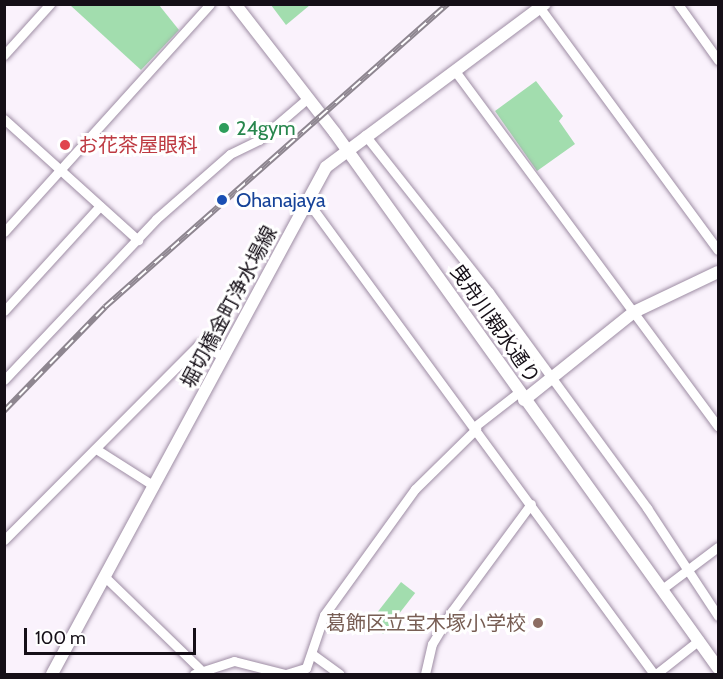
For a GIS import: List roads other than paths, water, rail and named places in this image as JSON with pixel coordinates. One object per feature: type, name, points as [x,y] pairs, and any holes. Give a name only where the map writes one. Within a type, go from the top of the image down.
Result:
[{"type":"street","points":[[4,55],[50,4]]},
{"type":"street","points":[[4,232],[210,4]]},
{"type":"street","name":"曳舟川親水通り","points":[[235,4],[346,148],[521,396],[718,668]]},
{"type":"street","points":[[678,4],[718,60]]},
{"type":"street","points":[[543,6],[718,250]]},
{"type":"street","name":"堀切橋金町浄水場線","points":[[52,675],[326,167],[346,148],[543,6]]},
{"type":"street","points":[[455,71],[718,426]]},
{"type":"street","points":[[4,380],[8,368],[230,153],[259,140],[308,98]]},
{"type":"street","points":[[4,119],[138,240]]},
{"type":"street","points":[[365,135],[553,379],[718,616]]},
{"type":"street","points":[[308,202],[655,675],[699,640]]},
{"type":"street","points":[[4,311],[100,206]]},
{"type":"street","points":[[105,577],[197,672],[247,661],[285,675],[306,668],[324,615],[415,489],[475,428],[521,396],[553,379],[633,312],[718,272]]},
{"type":"street","points":[[4,540],[199,344],[224,357]]},
{"type":"street","points":[[96,448],[154,486]]},
{"type":"street","points":[[425,675],[432,644],[452,611],[531,504]]},
{"type":"street","points":[[662,589],[718,547]]},
{"type":"street","points":[[312,654],[340,675]]},
{"type":"railway","points":[[4,411],[105,307],[448,4]]},
{"type":"place","name":"24gym","points":[[224,128]]},
{"type":"place","name":"お花茶屋眼科","points":[[65,145]]},
{"type":"place","name":"Ohanajaya","points":[[222,200]]},
{"type":"place","name":"葛飾区立宝木塚小学校","points":[[538,623]]}]
